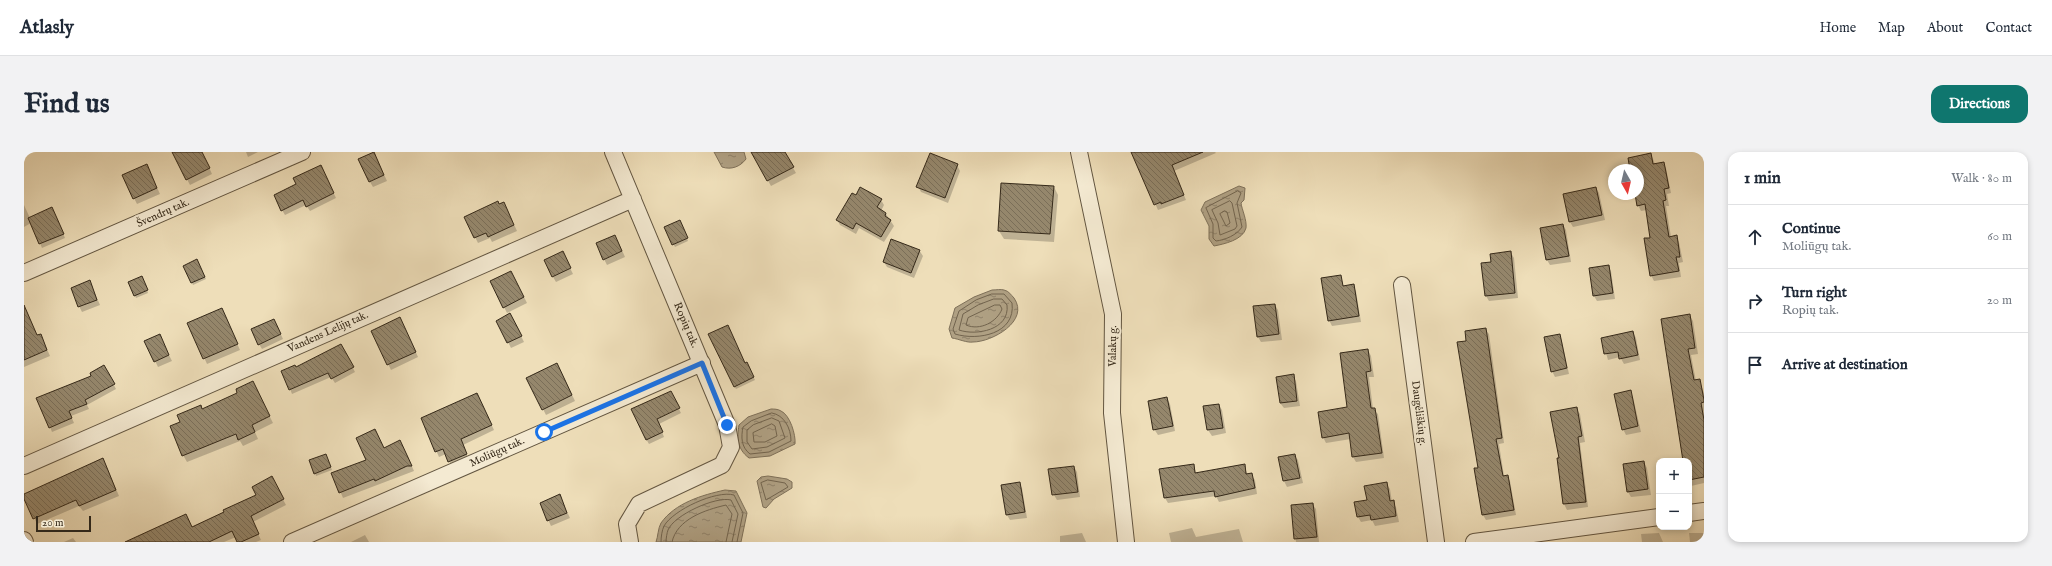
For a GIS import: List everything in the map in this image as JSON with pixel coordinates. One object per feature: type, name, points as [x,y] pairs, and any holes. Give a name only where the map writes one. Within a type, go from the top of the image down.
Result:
[{"type":"street","name":"Švendrų tak.","points":[[24,274],[302,152]]},
{"type":"street","name":"Ropių tak.","points":[[613,152],[727,425],[731,447],[722,465],[639,504],[628,524],[630,542]]},
{"type":"street","name":"Valakų g.","points":[[1079,152],[1113,314],[1112,412],[1126,542]]},
{"type":"street","name":"Vandens Lelijų tak.","points":[[24,466],[633,199]]},
{"type":"street","name":"Daugėliškių g.","points":[[1402,285],[1436,542]]},
{"type":"street","name":"Moliūgų tak.","points":[[292,542],[702,363]]},
{"type":"street","points":[[1692,513],[1704,511]]},
{"type":"street","points":[[1474,542],[1656,517]]},
{"type":"water","points":[[714,152],[744,152],[746,159],[738,166],[725,168],[722,167]]},
{"type":"water","points":[[1239,186],[1245,188],[1244,200],[1241,203],[1246,228],[1241,236],[1228,243],[1214,246],[1209,239],[1209,226],[1201,210],[1205,202]]},
{"type":"water","points":[[992,290],[1006,291],[1014,298],[1018,306],[1017,315],[1013,322],[1007,329],[999,334],[981,341],[968,342],[952,338],[949,329],[955,308],[974,297]]},
{"type":"water","points":[[771,409],[780,410],[790,421],[795,444],[770,456],[749,458],[740,447],[738,434],[739,425],[748,417]]},
{"type":"water","points":[[768,476],[787,479],[792,482],[792,488],[774,499],[766,508],[763,507],[757,481],[761,477]]},
{"type":"water","points":[[725,490],[736,491],[747,513],[741,542],[656,542],[661,523],[674,510],[698,497]]},
{"type":"building","points":[[172,152],[202,152],[210,168],[186,180]]},
{"type":"building","points":[[374,152],[384,175],[369,182],[358,159]]},
{"type":"building","points":[[751,152],[785,152],[794,167],[767,181]]},
{"type":"building","points":[[1131,152],[1203,152],[1172,165],[1184,195],[1161,204],[1161,202],[1154,205]]},
{"type":"building","points":[[930,153],[958,164],[945,198],[916,187]]},
{"type":"building","points":[[1651,153],[1653,164],[1664,162],[1669,188],[1664,189],[1666,200],[1663,201],[1669,237],[1677,235],[1680,257],[1676,257],[1679,271],[1650,276],[1644,238],[1650,238],[1645,204],[1637,206],[1636,200],[1644,200],[1644,164],[1629,164],[1628,158]]},
{"type":"building","points":[[147,164],[157,188],[133,199],[122,175]]},
{"type":"building","points":[[321,165],[334,193],[306,207],[303,200],[281,211],[274,195],[296,184],[293,178]]},
{"type":"building","points":[[1001,183],[1054,186],[1050,234],[998,231]]},
{"type":"building","points":[[860,187],[882,199],[877,207],[886,213],[885,216],[891,220],[881,237],[856,223],[853,229],[836,220],[852,193],[856,195]]},
{"type":"building","points":[[1596,187],[1602,215],[1569,222],[1563,194]]},
{"type":"building","points":[[498,201],[499,204],[504,202],[514,225],[488,237],[486,233],[474,238],[464,217]]},
{"type":"building","points":[[52,207],[64,234],[39,244],[28,218]]},
{"type":"building","points":[[680,220],[688,238],[672,245],[664,227]]},
{"type":"building","points":[[1563,224],[1569,256],[1546,260],[1540,228]]},
{"type":"building","points":[[615,235],[622,251],[603,260],[596,243]]},
{"type":"building","points":[[891,239],[920,250],[911,273],[883,262]]},
{"type":"building","points":[[563,251],[571,268],[552,277],[544,260]]},
{"type":"building","points":[[1511,251],[1515,293],[1485,296],[1481,263],[1491,262],[1490,254]]},
{"type":"building","points":[[197,259],[205,277],[191,283],[183,266]]},
{"type":"building","points":[[1609,265],[1613,293],[1593,296],[1589,268]]},
{"type":"building","points":[[511,271],[524,297],[503,308],[490,281]]},
{"type":"building","points":[[1341,275],[1343,286],[1354,284],[1359,316],[1328,321],[1321,278]]},
{"type":"building","points":[[142,276],[148,290],[134,296],[128,282]]},
{"type":"building","points":[[90,280],[97,300],[78,307],[71,288]]},
{"type":"building","points":[[1275,304],[1279,334],[1257,337],[1253,306]]},
{"type":"building","points":[[24,305],[37,335],[41,334],[47,350],[24,360]]},
{"type":"building","points":[[222,308],[238,344],[203,359],[187,323]]},
{"type":"building","points":[[510,313],[522,336],[507,343],[496,321]]},
{"type":"building","points":[[1690,314],[1695,348],[1688,349],[1694,380],[1700,379],[1704,400],[1704,402],[1701,403],[1704,420],[1704,477],[1692,479],[1692,458],[1683,458],[1661,319]]},
{"type":"building","points":[[400,317],[416,352],[387,365],[371,331]]},
{"type":"building","points":[[274,319],[281,334],[258,345],[251,329]]},
{"type":"building","points":[[728,325],[745,363],[747,362],[754,377],[734,387],[708,334]]},
{"type":"building","points":[[1486,328],[1502,438],[1496,439],[1503,476],[1508,475],[1514,510],[1482,515],[1474,468],[1478,468],[1457,342],[1466,341],[1465,331]]},
{"type":"building","points":[[1633,331],[1638,355],[1619,359],[1618,352],[1604,354],[1601,338]]},
{"type":"building","points":[[160,334],[169,355],[154,362],[144,341]]},
{"type":"building","points":[[1560,334],[1567,368],[1551,372],[1544,337]]},
{"type":"building","points":[[341,344],[354,367],[331,379],[328,373],[289,390],[281,371],[295,365],[296,367]]},
{"type":"building","points":[[1368,349],[1371,371],[1366,372],[1371,408],[1375,408],[1382,453],[1352,457],[1349,433],[1322,438],[1318,412],[1347,407],[1340,353]]},
{"type":"building","points":[[557,363],[572,395],[542,410],[526,378]]},
{"type":"building","points":[[104,365],[115,384],[85,400],[87,404],[69,411],[72,418],[49,428],[36,398],[91,376],[90,373]]},
{"type":"building","points":[[1294,374],[1297,401],[1280,403],[1276,377]]},
{"type":"building","points":[[253,381],[270,416],[252,425],[255,432],[238,440],[236,434],[182,456],[170,426],[180,422],[177,415],[201,405],[202,409],[237,393],[236,389]]},
{"type":"building","points":[[1631,390],[1638,426],[1622,430],[1614,394]]},
{"type":"building","points":[[671,391],[680,408],[657,419],[663,432],[646,440],[631,409]]},
{"type":"building","points":[[477,393],[492,425],[461,439],[467,454],[448,462],[443,449],[435,452],[421,418]]},
{"type":"building","points":[[1167,397],[1173,426],[1153,430],[1148,401]]},
{"type":"building","points":[[1219,404],[1223,428],[1207,430],[1203,406]]},
{"type":"building","points":[[1577,407],[1582,436],[1578,437],[1586,502],[1563,504],[1557,458],[1559,458],[1550,412]]},
{"type":"building","points":[[375,429],[384,448],[400,440],[412,466],[407,466],[375,481],[374,479],[339,493],[331,473],[366,460],[356,438]]},
{"type":"building","points":[[326,454],[331,467],[314,474],[309,460]]},
{"type":"building","points":[[1295,454],[1300,478],[1283,481],[1278,457]]},
{"type":"building","points":[[103,458],[116,490],[79,506],[76,500],[33,519],[24,499],[24,494]]},
{"type":"building","points":[[1644,461],[1648,489],[1627,492],[1623,464]]},
{"type":"building","points":[[1194,464],[1195,473],[1245,464],[1246,474],[1252,473],[1255,488],[1215,497],[1214,491],[1164,498],[1159,469]]},
{"type":"building","points":[[1074,466],[1078,492],[1052,495],[1048,469]]},
{"type":"building","points":[[272,476],[284,499],[251,516],[259,534],[241,542],[237,542],[232,531],[209,542],[125,542],[186,514],[192,527],[224,512],[223,510],[256,495],[252,487]]},
{"type":"building","points":[[1020,482],[1025,512],[1006,515],[1001,485]]},
{"type":"building","points":[[1387,482],[1390,501],[1394,500],[1396,516],[1371,520],[1370,515],[1357,517],[1354,502],[1367,500],[1364,486]]},
{"type":"building","points":[[560,494],[567,513],[547,521],[540,503]]},
{"type":"building","points":[[1313,503],[1317,537],[1294,539],[1291,505]]},
{"type":"route","points":[[544,432],[702,363],[727,425]]}]
